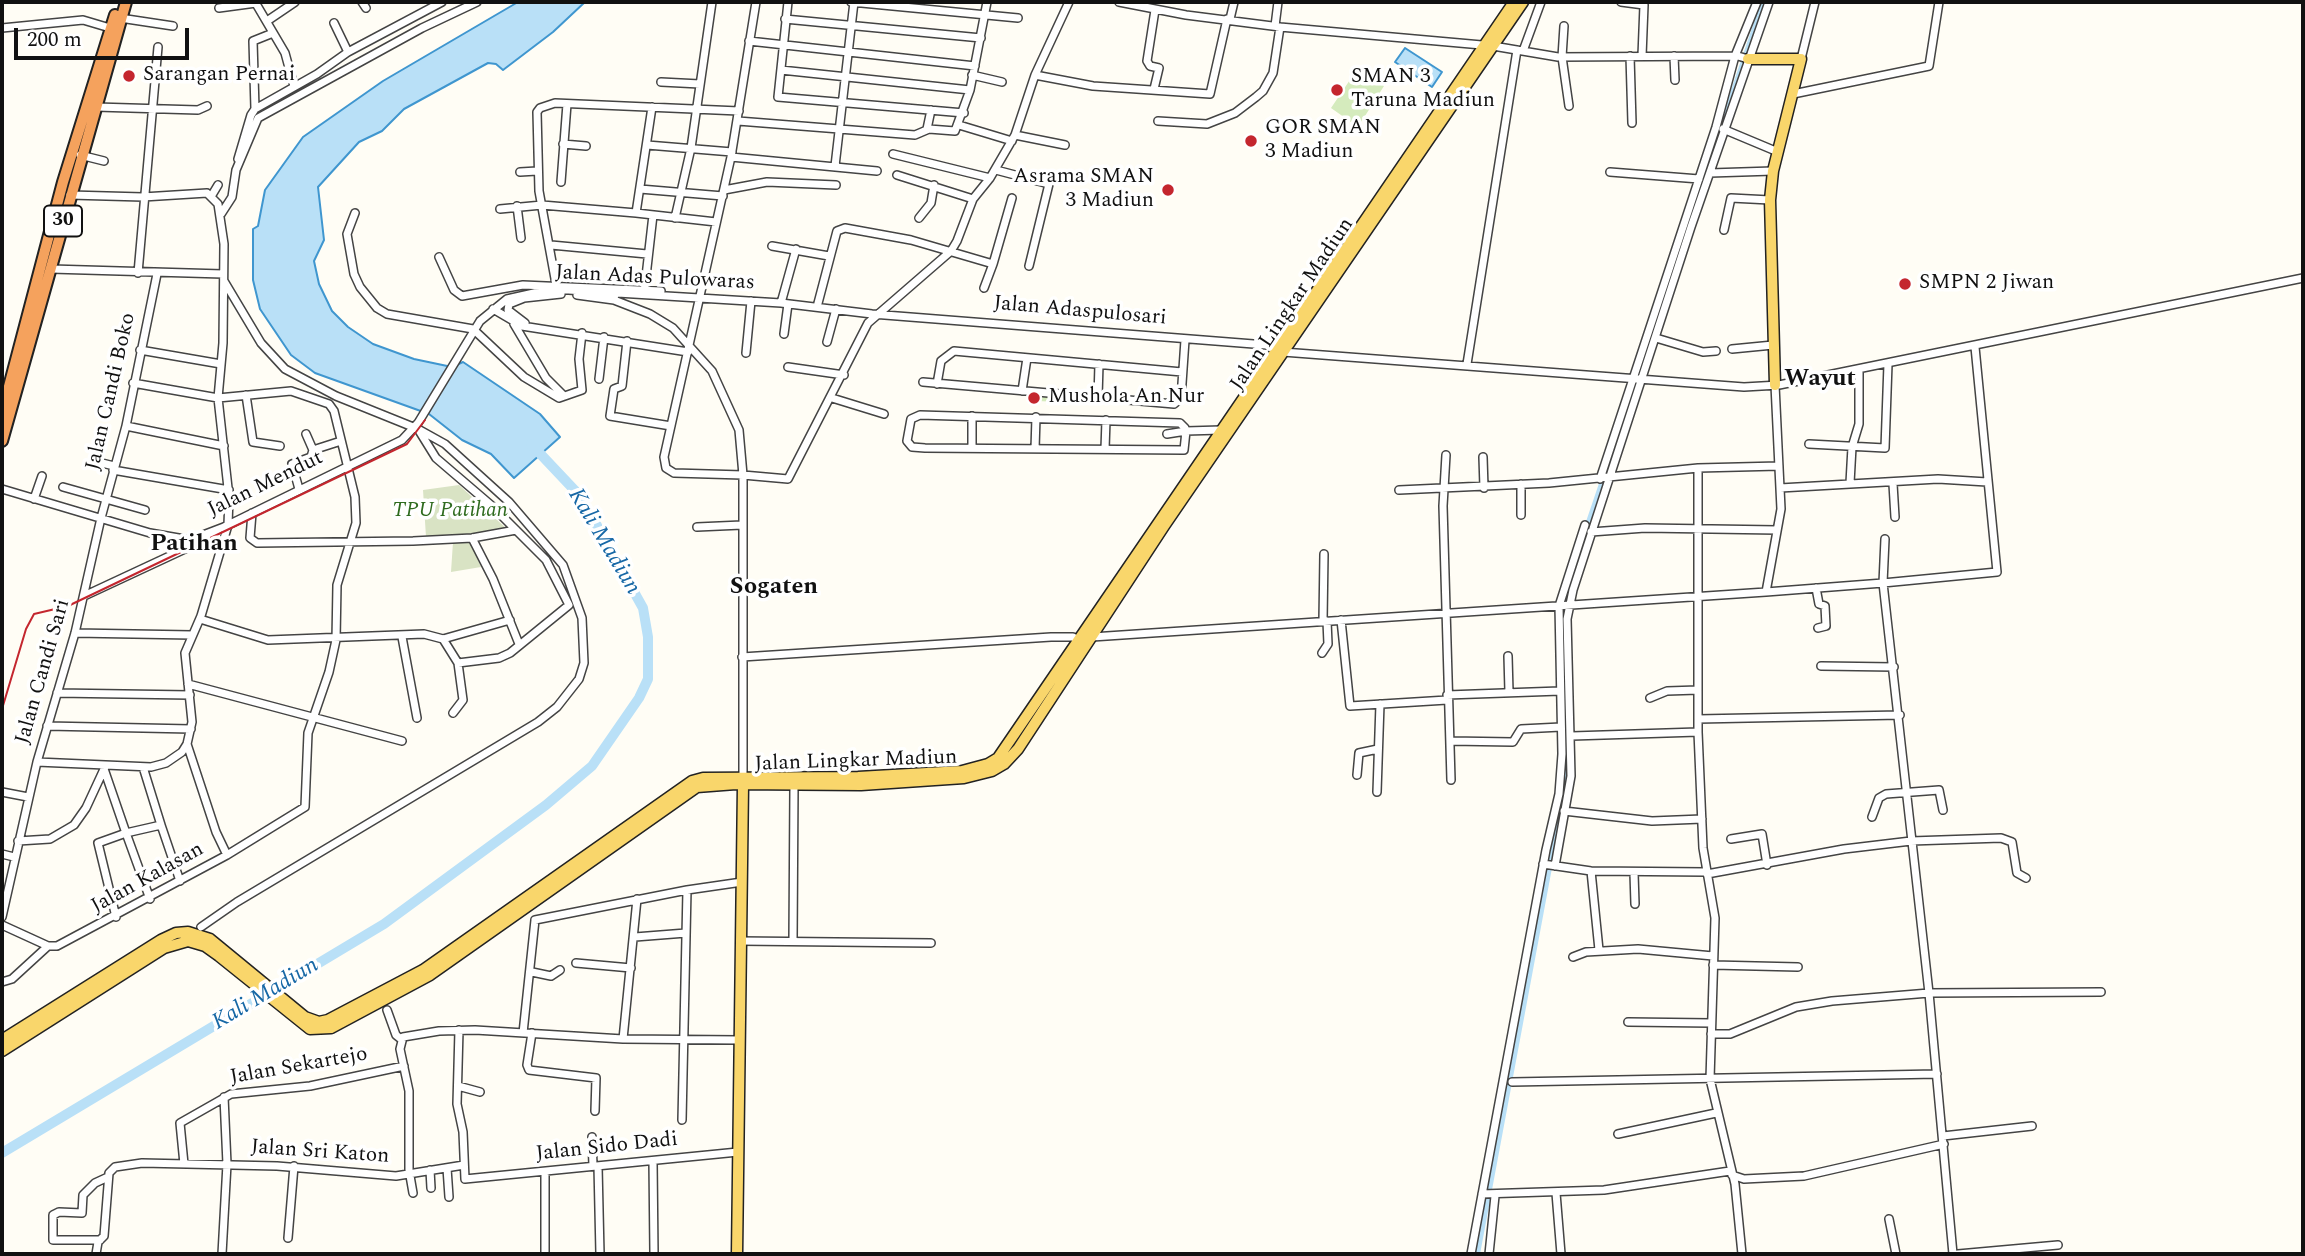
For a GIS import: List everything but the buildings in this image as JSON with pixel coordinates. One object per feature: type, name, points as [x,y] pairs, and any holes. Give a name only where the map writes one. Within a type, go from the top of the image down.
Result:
[{"type":"highway","name":"30","points":[[2,413],[51,270],[80,155],[96,107],[110,45],[110,29],[119,2]]},
{"type":"highway","name":"30","points":[[2,441],[63,182],[126,2]]},
{"type":"main road","name":"Jalan Lingkar Madiun","points":[[1489,46],[1514,2]]},
{"type":"main road","name":"Jalan Lingkar Madiun","points":[[503,922],[524,911],[688,793],[706,785],[962,771],[988,764],[1008,748],[1421,143],[1523,2]]},
{"type":"main road","points":[[1743,57],[1801,59],[1773,171],[1770,200],[1775,385]]},
{"type":"main road","name":"Jalan Lingkar Madiun","points":[[2,1040],[176,933],[197,933],[210,939],[222,954],[301,1018],[310,1029],[321,1031],[346,1023],[430,975],[682,787],[703,778],[794,786],[964,778],[992,771],[1018,749],[1092,637],[1143,550],[1222,430],[1281,349]]},
{"type":"main road","points":[[737,1254],[743,781]]},
{"type":"main road","name":"Jalan Lingkar Madiun","points":[[2,1051],[178,942],[196,942],[222,954]]},
{"type":"street","points":[[219,8],[255,2],[285,53],[294,86]]},
{"type":"street","points":[[267,21],[295,2]]},
{"type":"street","points":[[255,109],[348,52],[442,2]]},
{"type":"street","points":[[236,170],[254,124],[262,115],[422,27],[477,2]]},
{"type":"street","points":[[675,218],[691,148],[712,2]]},
{"type":"street","points":[[756,2],[732,154],[664,457],[671,472],[788,479],[844,375],[866,326],[951,251],[974,199],[996,170],[1014,138],[1035,75],[1069,2]]},
{"type":"street","points":[[788,2],[778,97],[964,113]]},
{"type":"street","points":[[835,166],[853,2],[1018,18]]},
{"type":"street","points":[[738,121],[915,135],[927,129],[953,132],[964,113],[987,2]]},
{"type":"street","points":[[1119,2],[1155,10],[1278,27],[1489,46],[1562,57],[1743,57]]},
{"type":"street","points":[[1035,75],[1093,86],[1210,94],[1234,2]]},
{"type":"street","points":[[1158,121],[1208,124],[1235,113],[1255,97],[1269,83],[1273,73],[1278,2]]},
{"type":"street","points":[[1467,364],[1520,50],[1541,2]]},
{"type":"street","points":[[1621,2],[1644,5],[1642,56]]},
{"type":"street","points":[[1638,379],[1656,338],[1710,173],[1757,2]]},
{"type":"street","points":[[1471,1254],[1561,810],[1572,736],[1564,606],[1591,532],[1699,179],[1721,128],[1743,57],[1769,2]]},
{"type":"street","points":[[1801,59],[1815,2]]},
{"type":"street","points":[[1793,94],[1929,66],[1939,2]]},
{"type":"street","points":[[1154,89],[1159,68],[1150,66],[1147,61],[1155,10]]},
{"type":"street","points":[[120,18],[173,26]]},
{"type":"street","points":[[785,19],[981,38]]},
{"type":"street","points":[[2,27],[83,20],[110,29]]},
{"type":"street","points":[[334,23],[348,52]]},
{"type":"street","points":[[1564,26],[1562,57],[1569,106]]},
{"type":"street","points":[[37,762],[104,767],[159,766],[173,759],[187,744],[191,729],[190,695],[184,655],[200,619],[226,526],[229,489],[218,398],[222,365],[225,210],[241,145],[255,109],[253,41],[273,33]]},
{"type":"street","points":[[749,41],[975,66]]},
{"type":"street","points":[[138,272],[158,47]]},
{"type":"street","points":[[1630,56],[1632,122]]},
{"type":"street","points":[[1674,56],[1675,80]]},
{"type":"street","points":[[781,70],[970,90]]},
{"type":"street","points":[[972,75],[1002,82]]},
{"type":"street","points":[[660,82],[700,84]]},
{"type":"street","points":[[556,284],[537,171],[537,112],[545,105],[567,104],[739,111]]},
{"type":"street","points":[[561,181],[567,104]]},
{"type":"street","points":[[96,107],[198,110],[207,106]]},
{"type":"street","points":[[636,213],[652,107]]},
{"type":"street","points":[[927,129],[931,110]]},
{"type":"street","points":[[959,125],[1014,138],[1065,145]]},
{"type":"street","points":[[1721,128],[1778,152]]},
{"type":"street","points":[[563,145],[586,146]]},
{"type":"street","points":[[647,145],[877,171]]},
{"type":"street","points":[[893,154],[990,178]]},
{"type":"street","points":[[80,155],[104,161]]},
{"type":"street","points":[[996,170],[1049,184],[1029,266]]},
{"type":"street","points":[[520,172],[537,171]]},
{"type":"street","points":[[1710,173],[1773,171]]},
{"type":"street","points":[[1610,172],[1699,179]]},
{"type":"street","points":[[897,174],[974,199]]},
{"type":"street","points":[[640,189],[680,194],[723,193],[766,182],[836,185]]},
{"type":"street","points":[[212,195],[218,185]]},
{"type":"street","points":[[919,218],[931,203],[934,185]]},
{"type":"street","points":[[69,195],[212,195]]},
{"type":"street","points":[[212,195],[225,210]]},
{"type":"street","points":[[984,288],[1012,198]]},
{"type":"street","points":[[1724,230],[1731,198],[1770,200]]},
{"type":"street","points":[[499,209],[542,205],[716,222]]},
{"type":"street","points":[[517,206],[521,238]]},
{"type":"street","points":[[355,213],[347,234],[348,256],[360,287],[377,308],[397,317],[473,329],[524,377],[558,398],[582,390],[579,359],[582,333]]},
{"type":"street","points":[[439,257],[454,290],[462,296],[509,285],[556,284],[644,292],[653,215]]},
{"type":"street","points":[[817,307],[835,233],[845,228],[911,240],[992,264]]},
{"type":"street","points":[[551,245],[647,254]]},
{"type":"street","points":[[772,246],[829,256]]},
{"type":"street","points":[[783,334],[784,304],[796,249]]},
{"type":"street","points":[[51,270],[223,277]]},
{"type":"street","name":"Jalan Candi Boko","points":[[100,518],[126,426],[157,274]]},
{"type":"street","points":[[201,927],[237,902],[538,722],[564,700],[579,679],[585,639],[582,618],[562,565],[509,502],[445,444],[417,428],[336,396],[285,369],[261,343],[223,277]]},
{"type":"street","name":"Jalan Adaspulosari","points":[[878,314],[1744,387],[1775,385],[1888,364],[2303,278]]},
{"type":"street","name":"Jalan Adas Pulowaras","points":[[417,428],[473,329],[493,309],[508,299],[537,291],[615,296],[644,292],[878,314]]},
{"type":"street","points":[[534,327],[512,315],[507,306],[524,298],[555,294],[615,296],[663,321],[682,335],[689,348],[712,370],[731,406],[742,440],[743,781]]},
{"type":"street","points":[[746,353],[751,301]]},
{"type":"street","points":[[493,309],[514,324],[546,378],[564,396]]},
{"type":"street","points":[[827,342],[836,309]]},
{"type":"street","points":[[514,324],[689,348]]},
{"type":"street","points":[[599,379],[604,337]]},
{"type":"street","points":[[1656,338],[1703,352],[1716,351]]},
{"type":"street","points":[[923,382],[1174,404],[1181,398],[1185,340]]},
{"type":"street","points":[[628,341],[622,386],[614,389],[611,417],[671,426]]},
{"type":"street","points":[[1732,349],[1773,345]]},
{"type":"street","points":[[1092,637],[1697,599],[1997,572],[1975,347]]},
{"type":"street","points":[[140,350],[222,365]]},
{"type":"street","points":[[937,384],[941,361],[954,351],[1182,372]]},
{"type":"street","points":[[1022,391],[1027,358]]},
{"type":"street","points":[[1098,398],[1099,364]]},
{"type":"street","points":[[1809,444],[1882,450],[1886,446],[1888,364]]},
{"type":"street","points":[[788,367],[844,375]]},
{"type":"street","points":[[1850,483],[1858,424],[1859,369]]},
{"type":"street","points":[[133,383],[218,398],[291,391],[329,404],[334,411],[355,505],[351,543],[335,596],[336,640],[312,718]]},
{"type":"street","points":[[1766,592],[1777,530],[1780,488],[1775,385]]},
{"type":"street","points":[[246,395],[253,442],[281,446]]},
{"type":"street","points":[[832,398],[884,414]]},
{"type":"street","points":[[917,415],[972,416],[1180,423],[1186,431],[1185,450],[912,447],[907,441],[911,419],[917,415]]},
{"type":"street","points":[[972,416],[972,448]]},
{"type":"street","points":[[1035,449],[1036,417]]},
{"type":"street","points":[[1105,449],[1106,420]]},
{"type":"street","points":[[1166,450],[1167,423]]},
{"type":"street","points":[[126,426],[224,446]]},
{"type":"street","points":[[417,428],[436,458],[546,560],[569,606],[556,613],[499,658],[458,663]]},
{"type":"street","name":"Jalan Mendut","points":[[2,489],[190,543],[402,440],[417,428]]},
{"type":"street","points":[[1167,434],[1222,430]]},
{"type":"street","points":[[299,489],[292,464],[311,457],[313,450],[306,433]]},
{"type":"street","points":[[313,450],[341,441]]},
{"type":"street","points":[[1446,455],[1447,697],[1451,780]]},
{"type":"street","points":[[1483,457],[1485,488]]},
{"type":"street","points":[[94,461],[113,468],[229,489]]},
{"type":"street","points":[[1399,490],[1485,488],[1606,479],[1698,468],[1779,466]]},
{"type":"street","points":[[1698,468],[1698,732],[1702,819],[1715,918],[1710,1080],[1732,1177],[1742,1254]]},
{"type":"street","points":[[34,499],[42,476]]},
{"type":"street","points":[[1780,488],[1850,483],[1893,484],[1938,479],[1987,482]]},
{"type":"street","points":[[1521,484],[1521,515]]},
{"type":"street","points":[[1893,484],[1895,517]]},
{"type":"street","points":[[63,487],[145,510]]},
{"type":"street","points":[[252,513],[250,538],[254,543],[351,543],[472,538],[516,530]]},
{"type":"street","name":"Jalan Candi Sari","points":[[2,917],[37,762],[85,596],[100,518]]},
{"type":"street","points":[[697,527],[742,525]]},
{"type":"street","points":[[1549,865],[1561,810],[1560,691],[1564,606],[1585,525]]},
{"type":"street","points":[[1591,532],[1698,528],[1777,530]]},
{"type":"street","points":[[472,538],[519,644]]},
{"type":"street","points":[[1885,539],[1883,583],[1900,715],[1953,1254]]},
{"type":"street","points":[[85,596],[190,543]]},
{"type":"street","points":[[1322,653],[1328,644],[1324,555]]},
{"type":"street","points":[[1816,588],[1819,604],[1825,606],[1826,626],[1818,628]]},
{"type":"street","points":[[200,619],[264,639],[336,640],[427,634],[443,639],[510,620]]},
{"type":"street","points":[[1341,620],[1349,705],[1509,692],[1560,691]]},
{"type":"street","points":[[75,633],[192,635]]},
{"type":"street","points":[[402,637],[417,718]]},
{"type":"street","points":[[742,657],[1039,638],[1073,637],[1079,641]]},
{"type":"street","points":[[443,639],[458,663],[463,700],[453,713]]},
{"type":"street","points":[[1508,656],[1509,692]]},
{"type":"street","points":[[1821,666],[1894,667]]},
{"type":"street","points":[[188,684],[402,741]]},
{"type":"street","points":[[1650,698],[1667,691],[1698,690]]},
{"type":"street","points":[[57,693],[190,695]]},
{"type":"street","points":[[1377,792],[1380,704]]},
{"type":"street","points":[[1698,719],[1900,715]]},
{"type":"street","name":"Jalan Kalasan","points":[[48,946],[69,942],[150,899],[305,807],[305,748],[312,718]]},
{"type":"street","points":[[47,726],[191,729]]},
{"type":"street","points":[[1450,741],[1513,741],[1521,729],[1561,727]]},
{"type":"street","points":[[1572,736],[1698,732]]},
{"type":"street","points":[[187,744],[216,832],[227,855]]},
{"type":"street","points":[[1357,775],[1359,753],[1378,749]]},
{"type":"street","points":[[104,767],[150,899]]},
{"type":"street","points":[[18,841],[50,839],[74,825],[86,808],[104,767]]},
{"type":"street","points":[[142,767],[180,881]]},
{"type":"street","points":[[793,941],[794,786]]},
{"type":"street","points":[[1872,817],[1882,795],[1908,792],[1939,790],[1943,810]]},
{"type":"street","points":[[2,792],[28,797]]},
{"type":"street","points":[[1561,810],[1652,821],[1702,819]]},
{"type":"street","points":[[116,916],[97,845],[126,833],[161,825]]},
{"type":"street","points":[[1731,839],[1762,834],[1767,865]]},
{"type":"street","points":[[1549,865],[1591,871],[1707,873],[1767,865],[1844,849],[1911,841],[2010,839],[2017,873],[2026,878]]},
{"type":"street","points":[[2,854],[14,857]]},
{"type":"street","points":[[1591,871],[1599,950]]},
{"type":"street","points":[[1634,873],[1635,904]]},
{"type":"street","points":[[535,920],[687,890],[742,883]]},
{"type":"street","points":[[682,1120],[687,890]]},
{"type":"street","points":[[623,1039],[638,899]]},
{"type":"street","points":[[524,911],[535,920]]},
{"type":"street","points":[[535,920],[527,1065],[529,1070],[596,1078],[595,1111]]},
{"type":"street","points":[[2,925],[48,946],[15,976],[2,982]]},
{"type":"street","points":[[635,937],[686,933]]},
{"type":"street","points":[[740,941],[850,945],[931,943]]},
{"type":"street","points":[[1573,957],[1599,950],[1654,950],[1713,956]]},
{"type":"street","points":[[576,963],[631,968]]},
{"type":"street","points":[[1713,965],[1798,967]]},
{"type":"street","points":[[532,972],[551,976],[560,970]]},
{"type":"street","points":[[1710,1034],[1738,1032],[1796,1007],[1929,993],[2101,992]]},
{"type":"street","points":[[387,1010],[396,1035],[401,1040],[409,1091],[412,1193]]},
{"type":"street","points":[[1628,1022],[1711,1023]]},
{"type":"street","points":[[401,1040],[421,1033],[459,1030],[623,1039],[739,1040]]},
{"type":"street","points":[[459,1030],[458,1086],[464,1165]]},
{"type":"street","name":"Jalan Sekartejo","points":[[222,1254],[227,1164],[224,1097],[310,1086],[404,1066]]},
{"type":"street","points":[[1512,1082],[1937,1074]]},
{"type":"street","points":[[458,1086],[480,1092]]},
{"type":"street","points":[[184,1164],[180,1124],[224,1097]]},
{"type":"street","points":[[1618,1134],[1716,1113]]},
{"type":"street","points":[[1483,1194],[1494,1196],[1556,1193],[1732,1177],[1744,1179],[1804,1176],[1943,1140],[2032,1126]]},
{"type":"street","points":[[592,1136],[600,1254]]},
{"type":"street","name":"Jalan Sido Dadi","points":[[464,1165],[463,1178],[738,1152]]},
{"type":"street","points":[[653,1161],[654,1254]]},
{"type":"street","name":"Jalan Sri Katon","points":[[108,1177],[110,1170],[115,1167],[142,1163],[294,1166],[389,1176],[464,1165]]},
{"type":"street","points":[[288,1238],[294,1166]]},
{"type":"street","points":[[447,1168],[449,1197]]},
{"type":"street","points":[[430,1170],[431,1188]]},
{"type":"street","points":[[545,1172],[545,1254]]},
{"type":"street","points":[[53,1240],[53,1215],[59,1212],[82,1213],[83,1195],[95,1183],[108,1177],[104,1236],[96,1254]]},
{"type":"street","points":[[1556,1193],[1560,1254]]},
{"type":"street","points":[[1489,1254],[1494,1196]]},
{"type":"street","points":[[1889,1219],[1896,1254]]},
{"type":"street","points":[[44,1240],[100,1240]]},
{"type":"street","points":[[1958,1254],[2058,1245]]},
{"type":"green space","points":[[1358,68],[1384,86],[1358,127],[1331,108]]},
{"type":"green space","points":[[1039,394],[1096,399],[1096,404],[1038,401]]},
{"type":"green space","name":"TPU Patihan","points":[[459,485],[508,530],[481,536],[426,537],[423,490]]},
{"type":"green space","name":"TPU Patihan","points":[[470,541],[481,567],[451,572],[453,542]]},
{"type":"water","points":[[518,2],[585,2],[553,32],[503,70],[496,64],[488,63],[404,109],[382,131],[359,142],[318,187],[324,240],[314,261],[319,284],[332,311],[348,327],[373,344],[414,359],[452,367],[463,362],[540,414],[560,437],[514,478],[491,454],[462,440],[429,414],[315,373],[291,355],[260,309],[253,280],[253,229],[258,226],[265,190],[303,137],[383,81]]},
{"type":"water","points":[[1405,48],[1442,72],[1432,87],[1395,62]]},
{"type":"waterway","points":[[1705,176],[1764,2]]},
{"type":"waterway","points":[[1629,401],[1674,269]]},
{"type":"waterway","name":"Kali Madiun","points":[[2,1153],[384,924],[546,805],[592,766],[639,698],[648,679],[648,637],[643,608],[581,497],[531,444]]},
{"type":"waterway","points":[[1586,531],[1605,475]]},
{"type":"waterway","points":[[1562,625],[1564,601]]},
{"type":"waterway","points":[[1563,657],[1566,709]]},
{"type":"waterway","points":[[1477,1254],[1559,814],[1567,737]]},
{"type":"railway","points":[[2,709],[26,629],[34,614],[68,606],[407,444],[425,420]]},
{"type":"place","name":"Sarangan Pernai","points":[[129,76]]},
{"type":"place","name":"SMAN 3 Taruna Madiun","points":[[1337,90]]},
{"type":"place","name":"GOR SMAN 3 Madiun","points":[[1251,141]]},
{"type":"place","name":"Asrama SMAN 3 Madiun","points":[[1168,190]]},
{"type":"place","name":"SMPN 2 Jiwan","points":[[1905,284]]},
{"type":"place","name":"Mushola An Nur","points":[[1034,398]]},
{"type":"district","name":"Wayut","points":[[1820,380]]},
{"type":"district","name":"Patihan","points":[[194,545]]},
{"type":"district","name":"Sogaten","points":[[774,588]]}]
